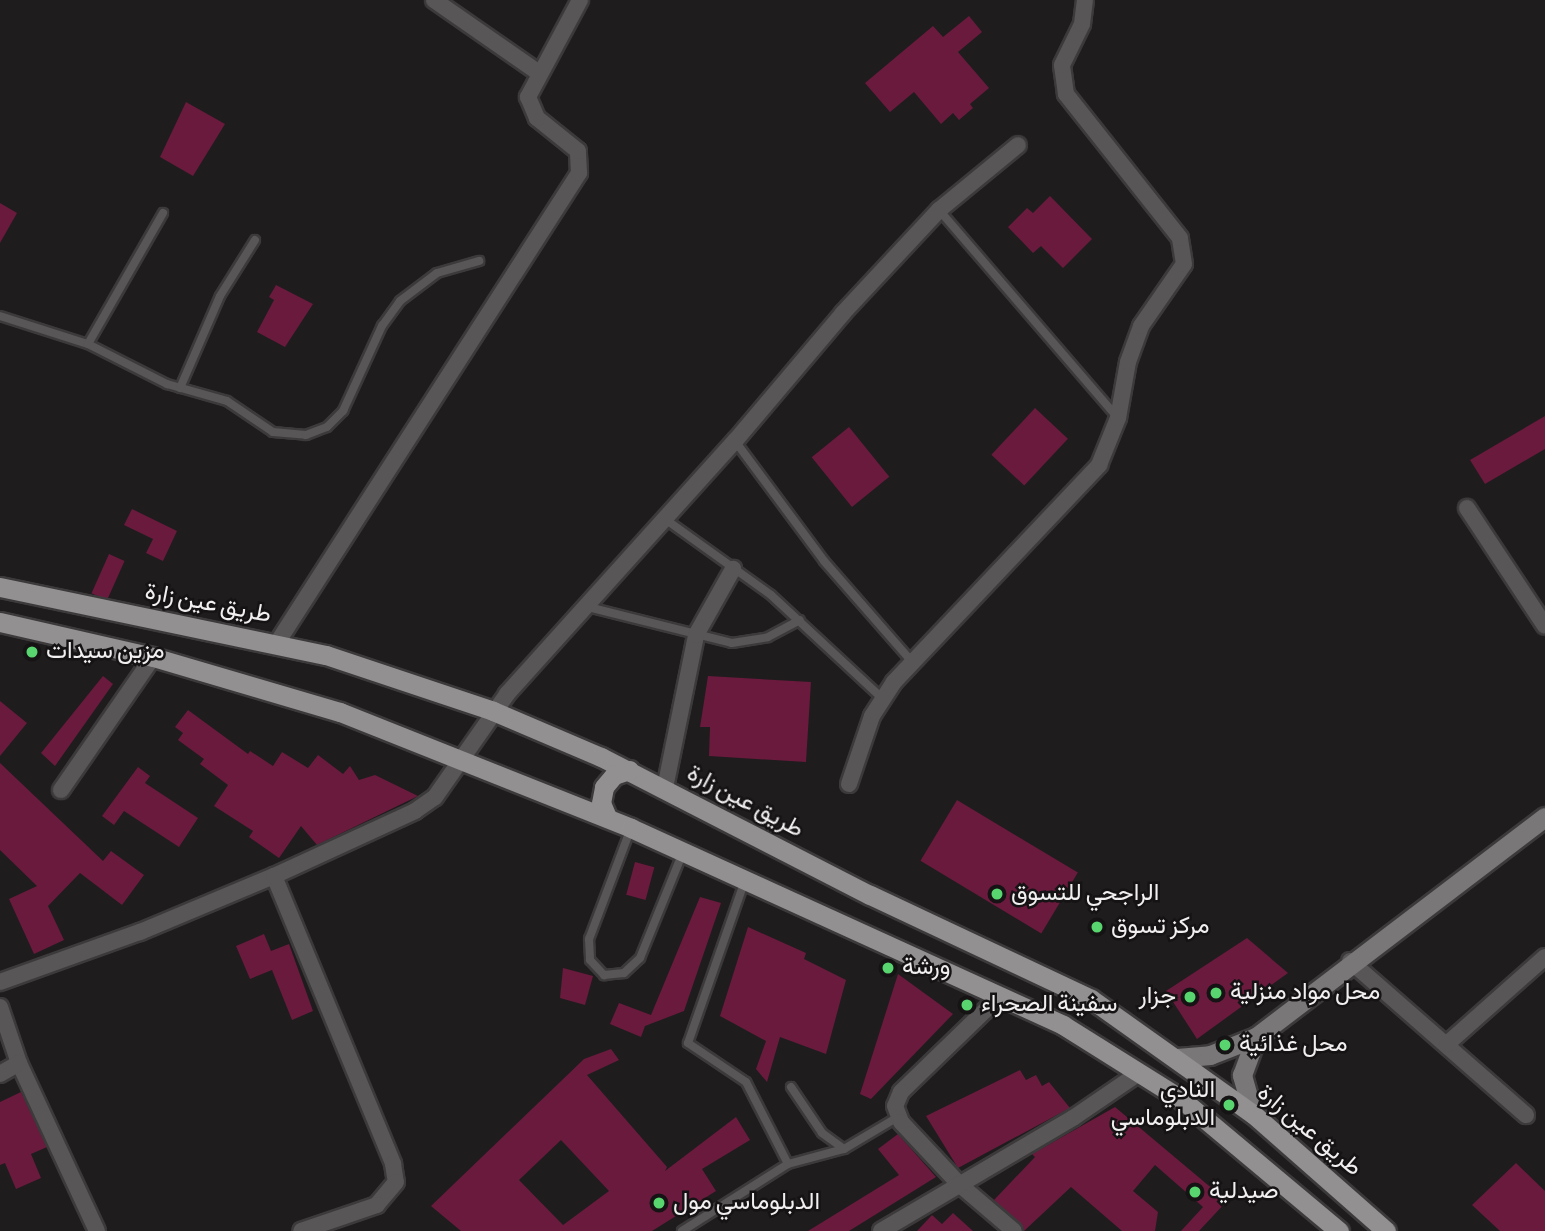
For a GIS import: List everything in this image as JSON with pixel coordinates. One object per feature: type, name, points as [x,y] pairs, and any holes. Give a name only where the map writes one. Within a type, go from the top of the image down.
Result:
[{"type":"main road","name":"طريق عين زارة","points":[[0,587],[277,643],[371,668],[493,711],[629,770],[870,895],[1091,999],[1254,1114],[1386,1231]]},
{"type":"main road","points":[[0,622],[153,657],[340,712],[461,757],[607,817],[1063,1024],[1181,1099],[1339,1231]]},
{"type":"main road","points":[[607,817],[601,803],[604,788],[614,775],[629,770]]},
{"type":"main road","points":[[1177,1058],[1218,1053],[1256,1037],[1350,961],[1545,817]]},
{"type":"main road","points":[[1254,1114],[1242,1075],[1256,1037]]},
{"type":"street","points":[[434,0],[539,73]]},
{"type":"street","points":[[277,643],[579,173],[578,151],[530,109],[529,91],[580,0]]},
{"type":"street","points":[[849,784],[882,698],[912,662],[1090,477],[1107,450],[1118,418],[1133,344],[1150,309],[1181,270],[1185,251],[1180,238],[1066,94],[1062,65],[1082,24],[1085,0]]},
{"type":"street","points":[[0,982],[140,932],[274,876],[426,805],[450,779],[461,757],[493,711],[735,440],[835,322],[939,210],[1018,145]]},
{"type":"street","points":[[1467,509],[1545,626]]},
{"type":"street","points":[[665,788],[696,635],[733,569]]},
{"type":"street","points":[[61,790],[153,657]]},
{"type":"street","points":[[274,876],[393,1164],[396,1182],[377,1205],[301,1231]]},
{"type":"street","points":[[1350,961],[1526,1115]]},
{"type":"street","points":[[1447,1044],[1542,966]]},
{"type":"street","points":[[1000,996],[901,1092],[895,1106],[898,1117],[959,1184],[1014,1231]]},
{"type":"street","points":[[0,1007],[19,1063],[97,1231]]},
{"type":"street","points":[[0,1074],[19,1063]]},
{"type":"street","points":[[889,1229],[1139,1073]]},
{"type":"lane","points":[[939,210],[1118,418]]},
{"type":"lane","points":[[88,344],[163,213]]},
{"type":"lane","points":[[180,388],[220,296],[255,240]]},
{"type":"lane","points":[[0,316],[88,344],[180,388],[239,407],[273,432],[295,436],[317,432],[343,411],[382,327],[400,300],[437,273],[479,261]]},
{"type":"lane","points":[[735,440],[824,561],[912,662]]},
{"type":"lane","points":[[665,519],[800,620],[882,698]]},
{"type":"lane","points":[[588,607],[696,635],[750,642],[800,620]]},
{"type":"lane","points":[[631,828],[589,939],[590,960],[604,975],[624,973],[640,958],[682,852]]},
{"type":"lane","points":[[746,880],[688,1042],[746,1082],[788,1164]]},
{"type":"lane","points":[[791,1087],[822,1133],[844,1149]]},
{"type":"lane","points":[[682,1231],[788,1164],[860,1143],[898,1117]]},
{"type":"building","points":[[969,16],[982,32],[958,52],[989,88],[970,104],[973,108],[959,120],[953,113],[941,124],[914,92],[890,112],[865,83],[933,26],[943,37]]},
{"type":"building","points":[[186,102],[225,124],[193,176],[160,157]]},
{"type":"building","points":[[1050,196],[1092,239],[1063,268],[1041,246],[1033,253],[1008,227],[1027,208],[1033,213]]},
{"type":"building","points":[[0,203],[17,213],[0,243]]},
{"type":"building","points":[[276,285],[313,304],[285,347],[257,332],[274,300],[269,297]]},
{"type":"building","points":[[1035,408],[1068,439],[1024,485],[991,455]]},
{"type":"building","points":[[1545,416],[1545,449],[1485,484],[1470,460]]},
{"type":"building","points":[[849,427],[889,477],[852,507],[812,457]]},
{"type":"building","points":[[132,509],[177,531],[163,561],[146,553],[153,539],[124,525]]},
{"type":"building","points":[[109,554],[125,561],[107,600],[92,593]]},
{"type":"building","points":[[103,676],[113,684],[55,766],[41,753]]},
{"type":"building","points":[[708,676],[811,682],[806,762],[709,756],[710,727],[700,727]]},
{"type":"building","points":[[0,701],[27,723],[0,756]]},
{"type":"building","points":[[188,710],[248,754],[250,751],[273,766],[282,752],[308,768],[318,755],[343,774],[350,766],[359,780],[375,775],[418,796],[317,845],[301,826],[279,858],[249,837],[253,831],[214,806],[228,785],[200,764],[204,759],[178,740],[183,733],[175,727]]},
{"type":"building","points":[[0,763],[103,861],[111,851],[144,875],[122,905],[80,873],[48,906],[64,940],[34,954],[9,899],[37,886],[0,850]]},
{"type":"building","points":[[138,767],[150,776],[145,783],[198,818],[179,847],[124,811],[114,825],[102,816]]},
{"type":"building","points":[[957,800],[1078,873],[1041,933],[920,861]]},
{"type":"building","points":[[635,862],[654,867],[646,900],[626,895]]},
{"type":"building","points":[[700,897],[721,903],[684,1011],[645,1026],[641,1037],[610,1024],[619,1003],[651,1015]]},
{"type":"building","points":[[748,927],[806,953],[804,959],[846,980],[826,1054],[780,1037],[767,1082],[756,1069],[766,1041],[720,1016]]},
{"type":"building","points":[[264,934],[271,951],[289,944],[313,1011],[292,1020],[272,970],[250,979],[236,946]]},
{"type":"building","points":[[1247,938],[1288,973],[1197,1039],[1166,991]]},
{"type":"building","points":[[563,968],[593,976],[585,1005],[560,998]]},
{"type":"building","points":[[898,974],[953,1014],[871,1099],[860,1094]]},
{"type":"building","points":[[611,1049],[619,1060],[587,1075],[667,1167],[665,1171],[736,1117],[750,1140],[702,1169],[716,1191],[652,1231],[461,1231],[431,1206],[584,1059]],"holes":[[[561,1140],[609,1191],[563,1225],[519,1180]]]},
{"type":"building","points":[[1020,1070],[1026,1080],[1036,1075],[1042,1086],[1049,1082],[1070,1108],[958,1168],[926,1116]]},
{"type":"building","points":[[21,1092],[47,1147],[31,1154],[41,1178],[16,1189],[5,1163],[0,1165],[0,1102]]},
{"type":"building","points":[[1115,1107],[1227,1201],[1199,1231],[1181,1231],[1203,1207],[1155,1165],[1133,1191],[1158,1212],[1155,1231],[1122,1231],[1071,1187],[1024,1231],[994,1200],[1035,1157],[1032,1154]]},
{"type":"building","points":[[898,1134],[936,1177],[849,1231],[808,1231],[899,1175],[878,1149]]},
{"type":"building","points":[[1516,1163],[1545,1191],[1545,1231],[1500,1231],[1472,1205]]},
{"type":"building","points":[[953,1213],[973,1231],[917,1231],[932,1215],[942,1224]]},
{"type":"place","name":"مزين سيدات","points":[[32,652]]},
{"type":"place","name":"الراجحي للتسوق","points":[[997,894]]},
{"type":"place","name":"مركز تسوق","points":[[1097,927]]},
{"type":"place","name":"ورشة","points":[[888,968]]},
{"type":"place","name":"محل مواد منزلية","points":[[1216,993]]},
{"type":"place","name":"جزار","points":[[1190,997]]},
{"type":"place","name":"سفينة الصحراء","points":[[967,1005]]},
{"type":"place","name":"محل غذائية","points":[[1225,1045]]},
{"type":"place","name":"النادي الدبلوماسي","points":[[1229,1105]]},
{"type":"place","name":"صيدلية","points":[[1195,1192]]},
{"type":"place","name":"الدبلوماسي مول","points":[[659,1203]]}]
